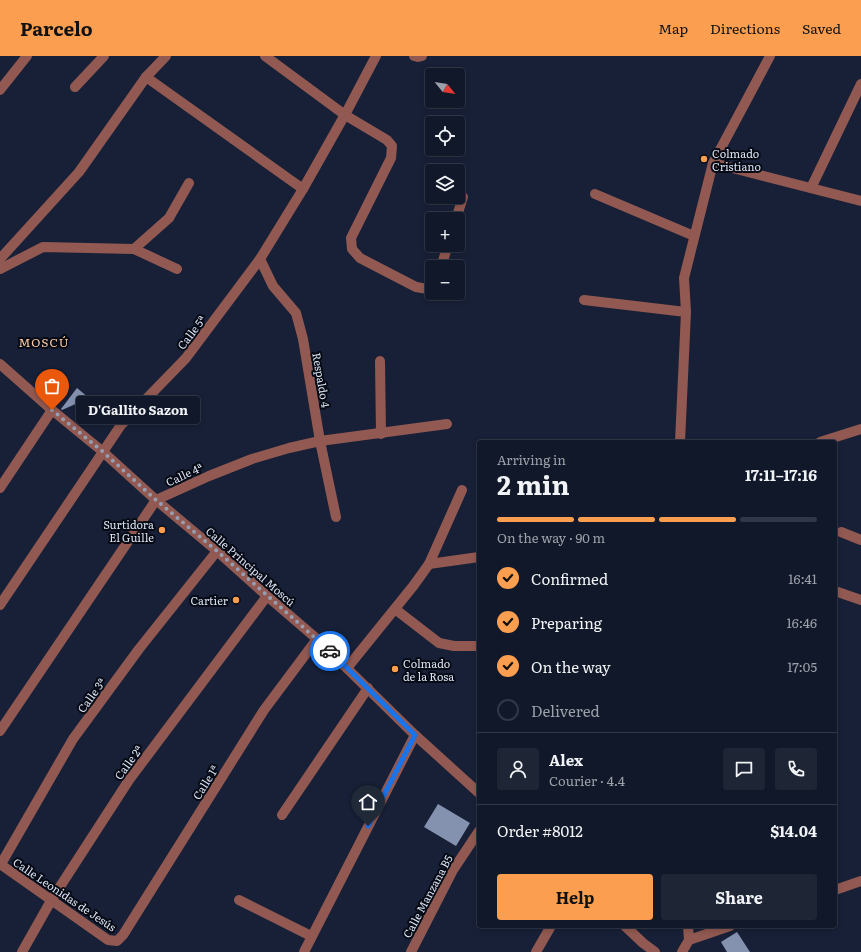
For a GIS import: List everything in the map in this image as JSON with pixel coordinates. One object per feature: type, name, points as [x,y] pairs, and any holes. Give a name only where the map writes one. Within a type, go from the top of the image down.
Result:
[{"type":"street","points":[[0,90],[27,56]]},
{"type":"street","points":[[75,87],[104,56]]},
{"type":"street","points":[[0,259],[79,172],[146,77],[166,56]]},
{"type":"street","points":[[265,56],[345,115],[387,140],[392,146],[391,158],[351,238],[352,250],[360,258],[416,287],[425,288]]},
{"type":"street","name":"Calle 5ª","points":[[0,605],[102,451],[121,425],[186,358],[260,259],[345,115],[376,56]]},
{"type":"street","points":[[414,56],[422,56]]},
{"type":"street","points":[[680,440],[686,312],[684,278],[713,163],[770,56]]},
{"type":"street","points":[[146,77],[303,188]]},
{"type":"street","points":[[811,188],[861,84]]},
{"type":"street","points":[[713,163],[861,201]]},
{"type":"street","points":[[134,249],[169,218],[190,183]]},
{"type":"street","points":[[596,194],[694,236]]},
{"type":"street","points":[[0,269],[43,247],[134,249],[177,269]]},
{"type":"street","name":"Respaldo 4","points":[[260,259],[272,286],[296,313],[303,339],[320,441],[336,516]]},
{"type":"street","points":[[584,300],[686,312]]},
{"type":"street","points":[[380,361],[381,434]]},
{"type":"street","name":"Calle Principal Moscú","points":[[0,364],[317,639],[415,735],[477,791]]},
{"type":"street","points":[[0,488],[52,410]]},
{"type":"street","name":"Calle 4ª","points":[[156,500],[209,476],[252,459],[289,448],[320,441],[447,424]]},
{"type":"street","points":[[826,440],[861,429]]},
{"type":"street","points":[[347,668],[429,564],[462,490]]},
{"type":"street","points":[[0,731],[156,500]]},
{"type":"street","points":[[841,532],[861,540]]},
{"type":"street","name":"Calle 3ª","points":[[0,864],[73,739],[139,649],[217,551]]},
{"type":"street","points":[[429,564],[477,558]]},
{"type":"street","points":[[837,592],[861,600]]},
{"type":"street","name":"Calle 2ª","points":[[22,952],[52,899],[129,780],[267,596]]},
{"type":"street","points":[[395,609],[439,644],[454,646],[477,646]]},
{"type":"street","name":"Calle 1ª","points":[[117,941],[123,935],[264,710],[317,639]]},
{"type":"street","points":[[282,815],[368,688]]},
{"type":"street","points":[[304,952],[415,735]]},
{"type":"street","name":"Calle Manzana B5","points":[[411,952],[453,870],[477,834]]},
{"type":"street","name":"Calle Leonidas de Jesús","points":[[0,864],[52,899],[108,940],[117,941]]},
{"type":"street","points":[[837,889],[861,881]]},
{"type":"street","points":[[239,900],[311,936]]},
{"type":"street","points":[[536,952],[550,928]]},
{"type":"street","points":[[627,928],[655,952]]},
{"type":"street","points":[[682,952],[689,940],[688,928]]},
{"type":"street","points":[[689,940],[724,928]]},
{"type":"building","points":[[77,388],[89,398],[62,410],[61,409]]},
{"type":"building","points":[[438,804],[470,823],[456,846],[424,827]]},
{"type":"building","points":[[737,932],[750,952],[727,952],[721,942]]},
{"type":"way so far","points":[[52,410],[102,451],[156,500],[217,551],[330,651]]},
{"type":"place","name":"Colmado Cristiano","points":[[704,159]]},
{"type":"place","name":"D'Gallito Sazon","points":[[52,410]]},
{"type":"place","name":"Surtidora El Guille","points":[[162,530]]},
{"type":"place","name":"Cartier","points":[[236,600]]},
{"type":"place","name":"Colmado de la Rosa","points":[[395,669]]},
{"type":"district","name":"MOSCÚ","points":[[44,342]]},
{"type":"route","points":[[330,651],[415,735],[368,826]]}]
